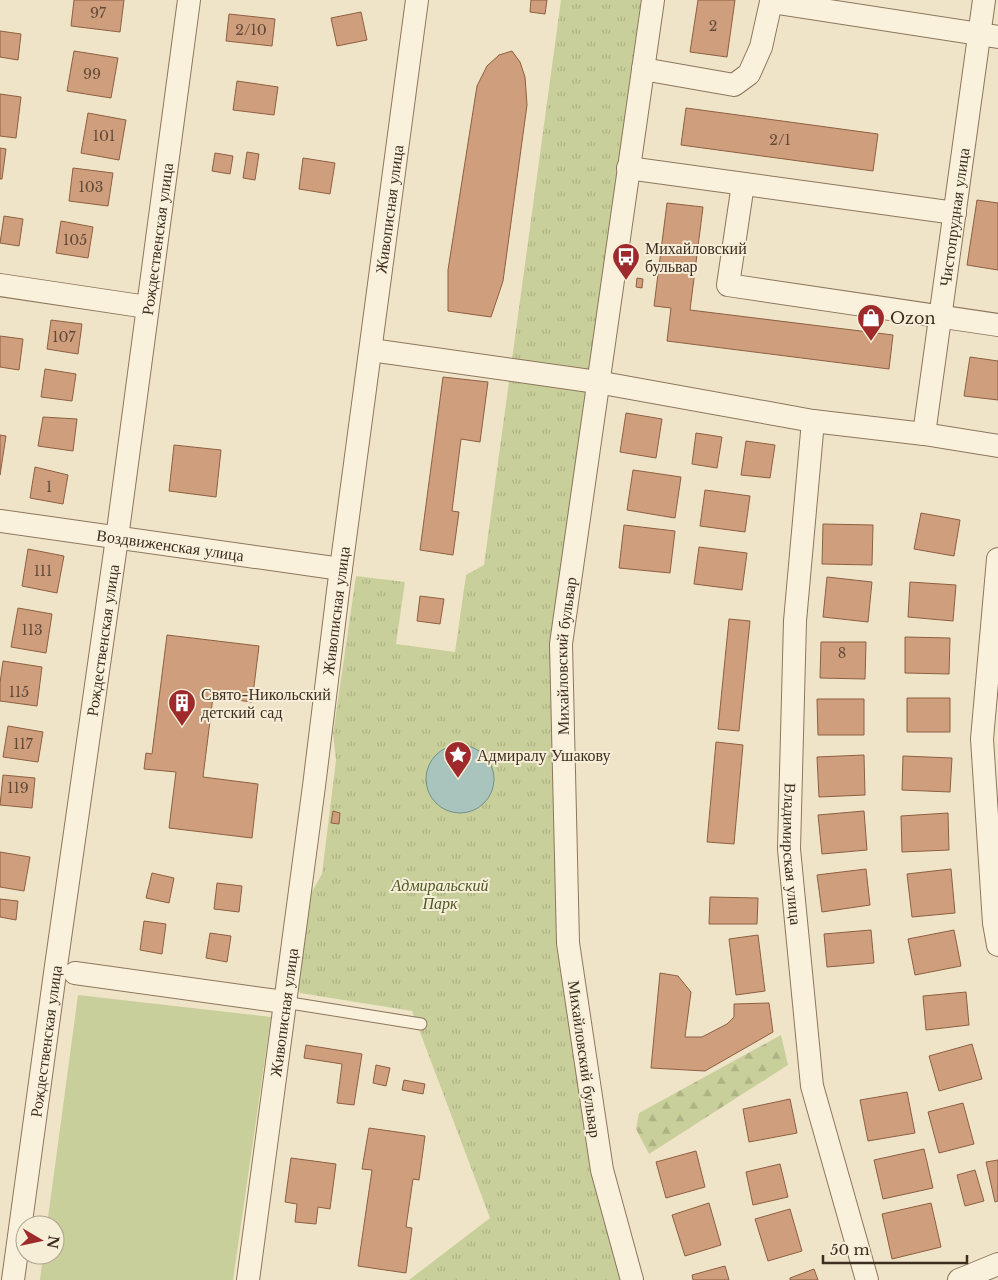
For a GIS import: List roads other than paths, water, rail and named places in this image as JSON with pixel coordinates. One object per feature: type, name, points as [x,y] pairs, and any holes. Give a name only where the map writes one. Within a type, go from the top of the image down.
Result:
[{"type":"street","name":"Рождественская улица","points":[[13,1280],[53,982],[117,538],[146,306],[189,0]]},
{"type":"street","name":"Живописная улица","points":[[248,1280],[417,0]]},
{"type":"street","name":"Михайловский бульвар","points":[[632,1280],[602,1170],[568,943],[561,644],[653,0]]},
{"type":"street","name":"Чистопрудная улица","points":[[924,434],[955,213],[988,35],[984,0]]},
{"type":"street","points":[[643,69],[734,85],[749,74],[761,48],[771,2],[988,35]]},
{"type":"street","points":[[628,168],[955,213]]},
{"type":"street","points":[[743,184],[728,285],[998,325]]},
{"type":"street","points":[[0,285],[146,306]]},
{"type":"street","points":[[371,350],[597,382],[813,421],[924,434],[998,446]]},
{"type":"street","name":"Владимирская улица","points":[[813,421],[795,621],[788,849],[812,1086],[867,1280]]},
{"type":"street","name":"Воздвиженская улица","points":[[0,521],[341,569]]},
{"type":"street","points":[[998,559],[982,740],[994,923],[998,945]]},
{"type":"street","points":[[75,973],[284,1002]]},
{"type":"street","points":[[959,1280],[998,1264]]},
{"type":"lane","points":[[284,1002],[421,1024]]},
{"type":"water","points":[[460,745],[473,748],[484,755],[491,766],[494,779],[491,792],[484,803],[473,810],[460,813],[447,810],[436,803],[429,792],[426,779],[429,766],[436,755],[447,748]]},
{"type":"place","name":"Михайловский бульвар","points":[[626,281]]},
{"type":"place","name":"Ozon","points":[[871,342]]},
{"type":"place","name":"Свято-Никольский детский сад","points":[[182,727]]},
{"type":"place","name":"Адмиралу Ушакову","points":[[458,779]]},
{"type":"park label","name":"Адмиральский Парк","points":[[440,894]]}]
